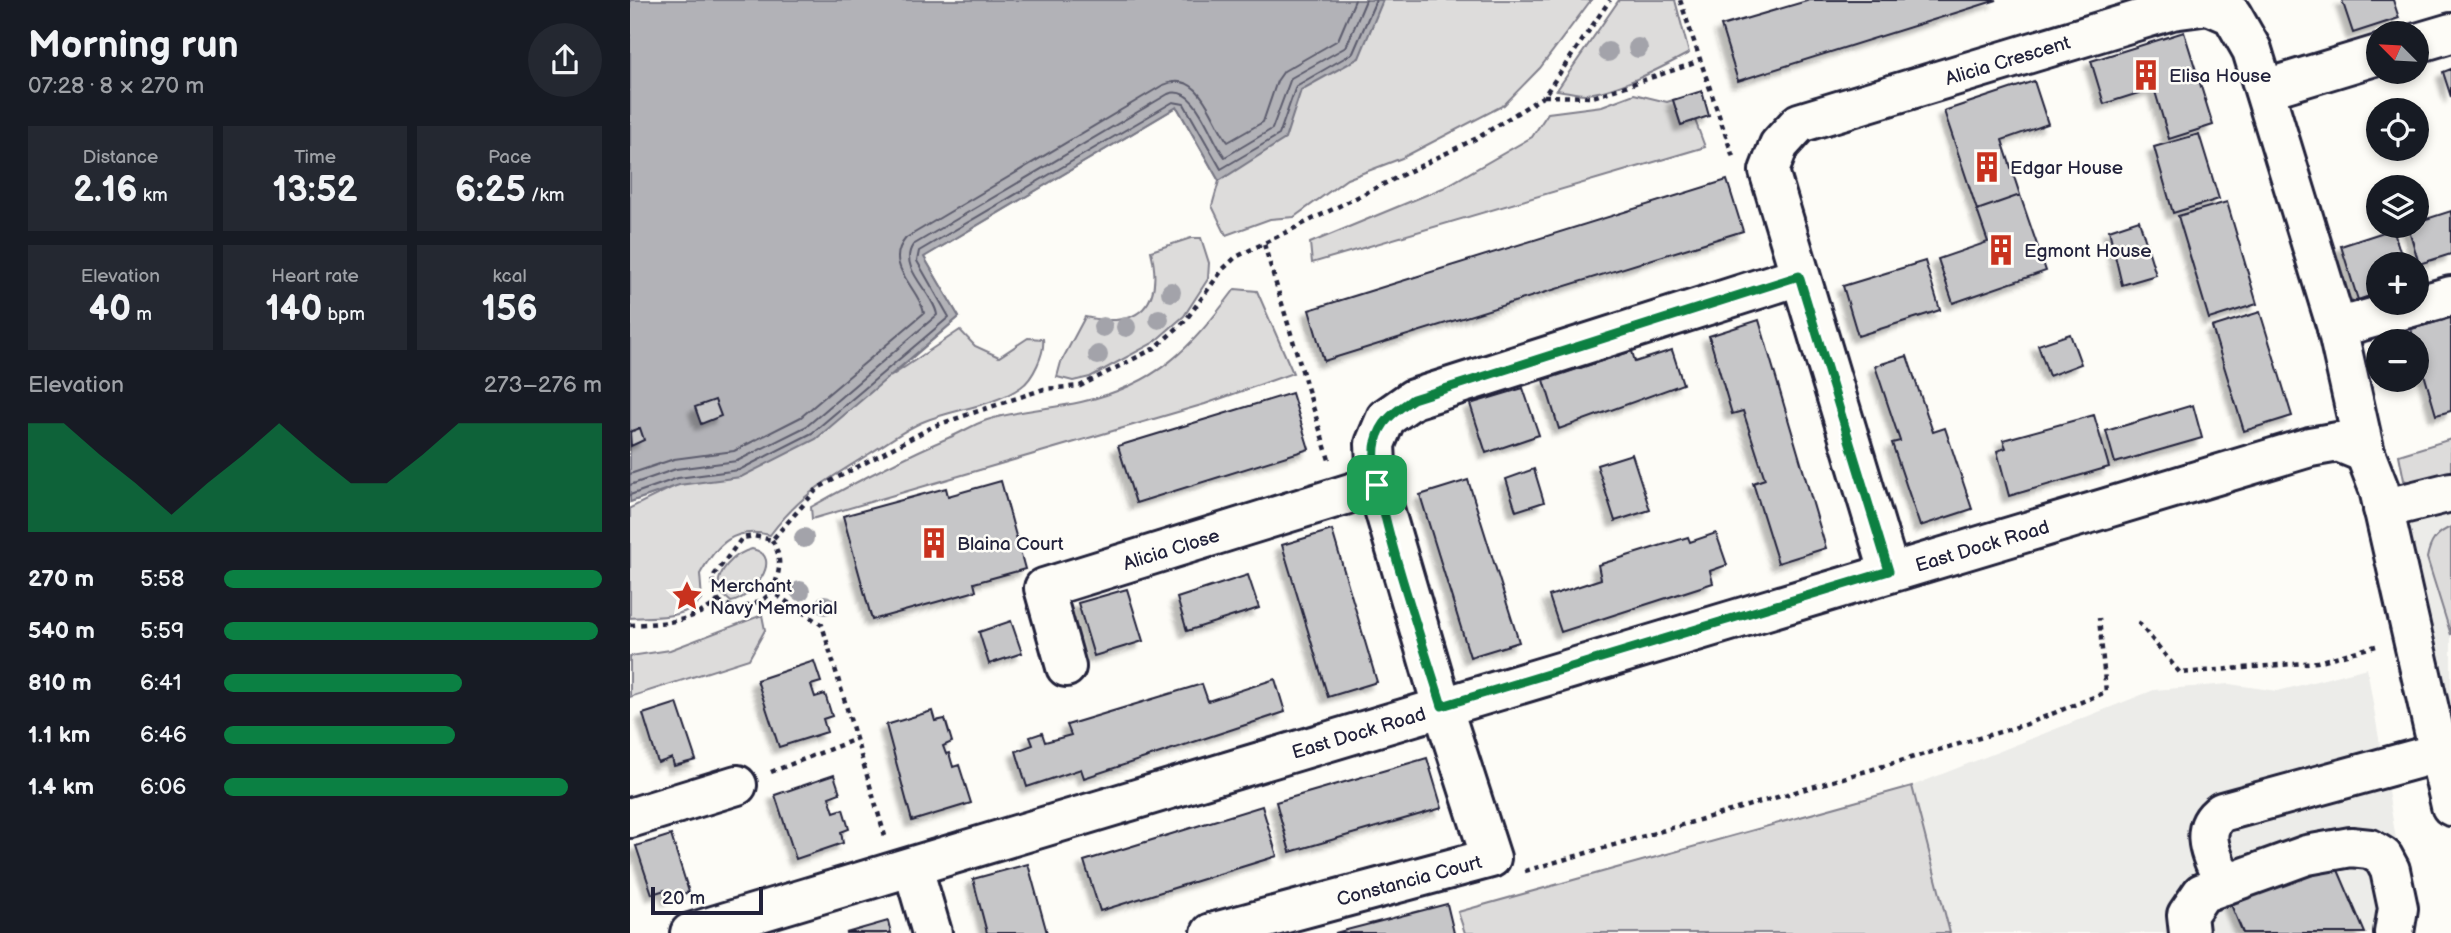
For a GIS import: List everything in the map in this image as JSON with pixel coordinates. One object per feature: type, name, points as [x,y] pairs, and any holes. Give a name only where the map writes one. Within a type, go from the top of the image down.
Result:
[{"type":"street","name":"Alicia Crescent","points":[[1889,571],[1769,171],[1779,145],[1799,123],[2172,10],[2209,5],[2232,15],[2252,50],[2337,328],[2365,453]]},
{"type":"street","points":[[2429,39],[2451,33]]},
{"type":"street","points":[[2266,89],[2366,59]]},
{"type":"street","name":"Constancia Court","points":[[1211,933],[1491,858],[1442,706],[1377,485],[1375,444],[1386,418],[1413,399],[1799,276]]},
{"type":"street","points":[[2337,328],[2451,296]]},
{"type":"street","name":"East Dock Road","points":[[690,933],[904,871],[1889,571],[2310,447],[2338,442],[2365,453]]},
{"type":"street","points":[[2365,453],[2383,509],[2451,806]]},
{"type":"street","name":"Alicia Close","points":[[1066,667],[1044,588],[1340,494],[1377,485]]},
{"type":"street","points":[[2383,509],[2451,492]]},
{"type":"street","points":[[2224,885],[2206,835],[2211,820],[2222,813],[2438,753]]},
{"type":"street","points":[[630,818],[737,785]]},
{"type":"street","points":[[2189,933],[2187,915],[2202,893],[2318,853],[2351,847],[2370,849],[2383,857],[2396,888],[2398,908],[2394,933]]},
{"type":"street","points":[[904,871],[932,933]]},
{"type":"path","points":[[772,540],[818,488],[934,426],[1044,389],[1080,386],[1155,348],[1185,321],[1223,269],[1237,257],[1479,137],[1544,96],[1610,0]]},
{"type":"path","points":[[1680,0],[1698,62],[1736,166]]},
{"type":"path","points":[[1544,96],[1593,97],[1698,62]]},
{"type":"path","points":[[1264,244],[1340,494]]},
{"type":"path","points":[[754,536],[772,540],[779,552],[781,563],[772,592],[764,599],[739,610],[719,601],[712,578],[731,549],[742,538],[754,536]]},
{"type":"path","points":[[772,592],[822,625],[856,739],[904,871]]},
{"type":"path","points":[[630,625],[673,623],[704,613],[719,601]]},
{"type":"path","points":[[1491,858],[1524,872],[2027,724],[2106,692],[2099,618]]},
{"type":"path","points":[[2138,622],[2180,673],[2317,662],[2411,637]]},
{"type":"path","points":[[737,785],[856,739]]},
{"type":"shaded area","points":[[850,0],[1591,0],[1540,68],[1504,105],[1402,158],[1347,179],[1294,217],[1270,219],[1226,235],[1212,206],[1219,181],[1177,107],[924,257],[959,317],[890,377],[960,330],[975,346],[999,357],[1028,338],[1043,339],[1040,358],[1030,378],[1021,387],[999,399],[937,417],[903,432],[815,489],[792,509],[770,535],[746,533],[728,540],[713,554],[700,574],[702,599],[687,611],[669,616],[630,618],[630,508],[673,487],[630,502],[630,121]]},
{"type":"shaded area","points":[[1619,0],[1675,0],[1689,53],[1610,89],[1585,94],[1557,90]]},
{"type":"shaded area","points":[[1634,94],[1667,102],[1673,100],[1681,125],[1695,120],[1705,147],[1312,263],[1310,243],[1443,188],[1532,137],[1548,113],[1602,106]]},
{"type":"shaded area","points":[[1191,238],[1201,238],[1209,263],[1208,279],[1184,316],[1153,343],[1090,377],[1073,381],[1057,377],[1061,362],[1085,317],[1120,319],[1133,316],[1143,309],[1154,286],[1151,251]]},
{"type":"shaded area","points":[[1235,289],[1257,291],[1293,373],[1205,404],[812,519],[811,507],[896,462],[982,422],[1010,414],[1081,402],[1131,385],[1170,362],[1202,330]]},
{"type":"shaded area","points":[[2451,439],[2451,481],[2421,488],[2404,480],[2399,455]]},
{"type":"shaded area","points":[[2451,463],[2451,803],[2379,489]]},
{"type":"shaded area","points":[[2451,527],[2451,635],[2427,558],[2435,539]]},
{"type":"shaded area","points":[[752,549],[762,553],[766,568],[748,593],[731,602],[720,592],[720,578],[733,559]]},
{"type":"shaded area","points":[[762,615],[765,630],[749,659],[630,697],[630,656],[670,650]]},
{"type":"shaded area","points":[[2367,668],[2412,933],[1919,933],[1880,795],[1912,786],[2154,690],[2229,684],[2278,691]]},
{"type":"shaded area","points":[[1912,786],[1950,933],[1465,933],[1458,912]]},
{"type":"water","points":[[630,0],[1383,0],[1359,58],[1301,90],[1285,139],[1219,181],[1177,107],[924,257],[959,317],[816,439],[741,477],[679,485],[630,502]]},
{"type":"building","points":[[1810,0],[1997,0],[1738,81],[1721,26]]},
{"type":"building","points":[[2342,0],[2393,0],[2399,18],[2390,21],[2366,21],[2366,29],[2353,33]]},
{"type":"building","name":"Elisa House","points":[[2184,32],[2213,125],[2169,139],[2154,88],[2104,104],[2091,61]]},
{"type":"building","points":[[2451,69],[2451,97],[2443,72]]},
{"type":"building","name":"Edgar House","points":[[2034,81],[2048,124],[2002,140],[2020,195],[1977,210],[1944,111]]},
{"type":"building","points":[[1702,91],[1709,116],[1681,125],[1673,100]]},
{"type":"building","points":[[2199,134],[2219,199],[2173,213],[2154,147]]},
{"type":"building","points":[[1727,180],[1743,231],[1324,361],[1309,310]]},
{"type":"building","name":"Egmont House","points":[[2020,195],[2046,271],[1953,303],[1938,259],[1988,242],[1977,210]]},
{"type":"building","points":[[2227,202],[2257,304],[2209,319],[2178,216]]},
{"type":"building","points":[[2451,211],[2451,254],[2429,261],[2429,252],[2416,252],[2411,238],[2429,238],[2429,218]]},
{"type":"building","points":[[2139,220],[2156,275],[2122,285],[2109,230]]},
{"type":"building","points":[[2366,238],[2396,238],[2400,252],[2366,252],[2366,297],[2358,300],[2341,246]]},
{"type":"building","points":[[1925,261],[1940,310],[1858,336],[1843,286]]},
{"type":"building","points":[[2451,298],[2451,411],[2436,415],[2429,391],[2429,329],[2411,329],[2444,320],[2439,301]]},
{"type":"building","points":[[2260,312],[2292,416],[2244,431],[2212,327]]},
{"type":"building","points":[[1759,320],[1826,548],[1778,563],[1753,483],[1765,479],[1743,411],[1732,414],[1709,336]]},
{"type":"building","points":[[2070,334],[2081,364],[2049,376],[2038,345]]},
{"type":"building","points":[[1672,350],[1683,384],[1559,429],[1544,380],[1632,351],[1635,362]]},
{"type":"building","points":[[1907,356],[1933,432],[1945,428],[1972,509],[1920,526],[1892,443],[1900,441],[1875,366]]},
{"type":"building","points":[[1523,388],[1539,435],[1486,453],[1470,404]]},
{"type":"building","points":[[1292,393],[1309,449],[1136,503],[1118,446]]},
{"type":"building","points":[[715,400],[721,416],[701,424],[695,407]]},
{"type":"building","points":[[2193,405],[2202,438],[2115,463],[2106,431]]},
{"type":"building","points":[[2094,415],[2109,467],[2009,496],[1997,451],[2006,448],[2003,440]]},
{"type":"building","points":[[640,428],[644,440],[631,446],[630,432]]},
{"type":"building","points":[[1632,454],[1650,510],[1615,521],[1597,465]]},
{"type":"building","points":[[1534,469],[1544,502],[1516,511],[1506,479]]},
{"type":"building","points":[[1468,480],[1519,642],[1470,657],[1420,495]]},
{"type":"building","name":"Blaina Court","points":[[1001,481],[1025,569],[974,583],[976,591],[872,620],[843,516],[946,488],[948,496]]},
{"type":"building","points":[[1332,530],[1377,682],[1328,697],[1282,545]]},
{"type":"building","points":[[1716,533],[1727,565],[1710,571],[1713,583],[1561,632],[1549,596],[1601,579],[1598,565],[1688,537],[1690,542]]},
{"type":"building","points":[[1248,575],[1259,608],[1187,631],[1177,598]]},
{"type":"building","points":[[1127,589],[1143,641],[1094,656],[1078,603]]},
{"type":"building","points":[[1011,621],[1022,653],[989,664],[979,632]]},
{"type":"building","points":[[814,661],[821,682],[811,685],[815,697],[825,694],[832,716],[823,719],[827,732],[779,747],[757,680]]},
{"type":"building","points":[[1275,679],[1285,712],[1084,778],[1081,769],[1027,787],[1016,751],[1033,745],[1030,737],[1042,733],[1045,742],[1071,735],[1067,725],[1202,684],[1208,701]]},
{"type":"building","points":[[677,703],[696,760],[674,766],[672,758],[658,763],[643,714]]},
{"type":"building","points":[[932,711],[935,721],[945,719],[952,742],[943,746],[946,754],[949,753],[953,767],[959,765],[971,803],[912,821],[886,725]]},
{"type":"building","points":[[1427,758],[1442,808],[1290,852],[1276,802]]},
{"type":"building","points":[[834,775],[840,793],[829,797],[834,812],[843,809],[849,829],[841,832],[843,843],[796,859],[775,795]]},
{"type":"building","points":[[1262,806],[1277,856],[1100,911],[1084,861]]},
{"type":"building","points":[[671,835],[689,892],[668,899],[665,890],[652,894],[636,846]]},
{"type":"building","points":[[2332,856],[2365,933],[2243,933],[2229,900]]},
{"type":"building","points":[[1028,864],[1047,933],[987,933],[973,879]]},
{"type":"building","points":[[1447,904],[1454,933],[1335,933]]},
{"type":"building","points":[[888,921],[891,933],[846,933]]},
{"type":"place","name":"Elisa House","points":[[2146,75]]},
{"type":"place","name":"Edgar House","points":[[1987,167]]},
{"type":"place","name":"Egmont House","points":[[2001,250]]},
{"type":"place","name":"Blaina Court","points":[[934,543]]},
{"type":"place","name":"Merchant Navy Memorial","points":[[687,596]]},
{"type":"route","points":[[1799,276],[1889,571],[1442,706],[1377,485],[1375,444],[1386,418],[1413,399],[1799,276]]}]
